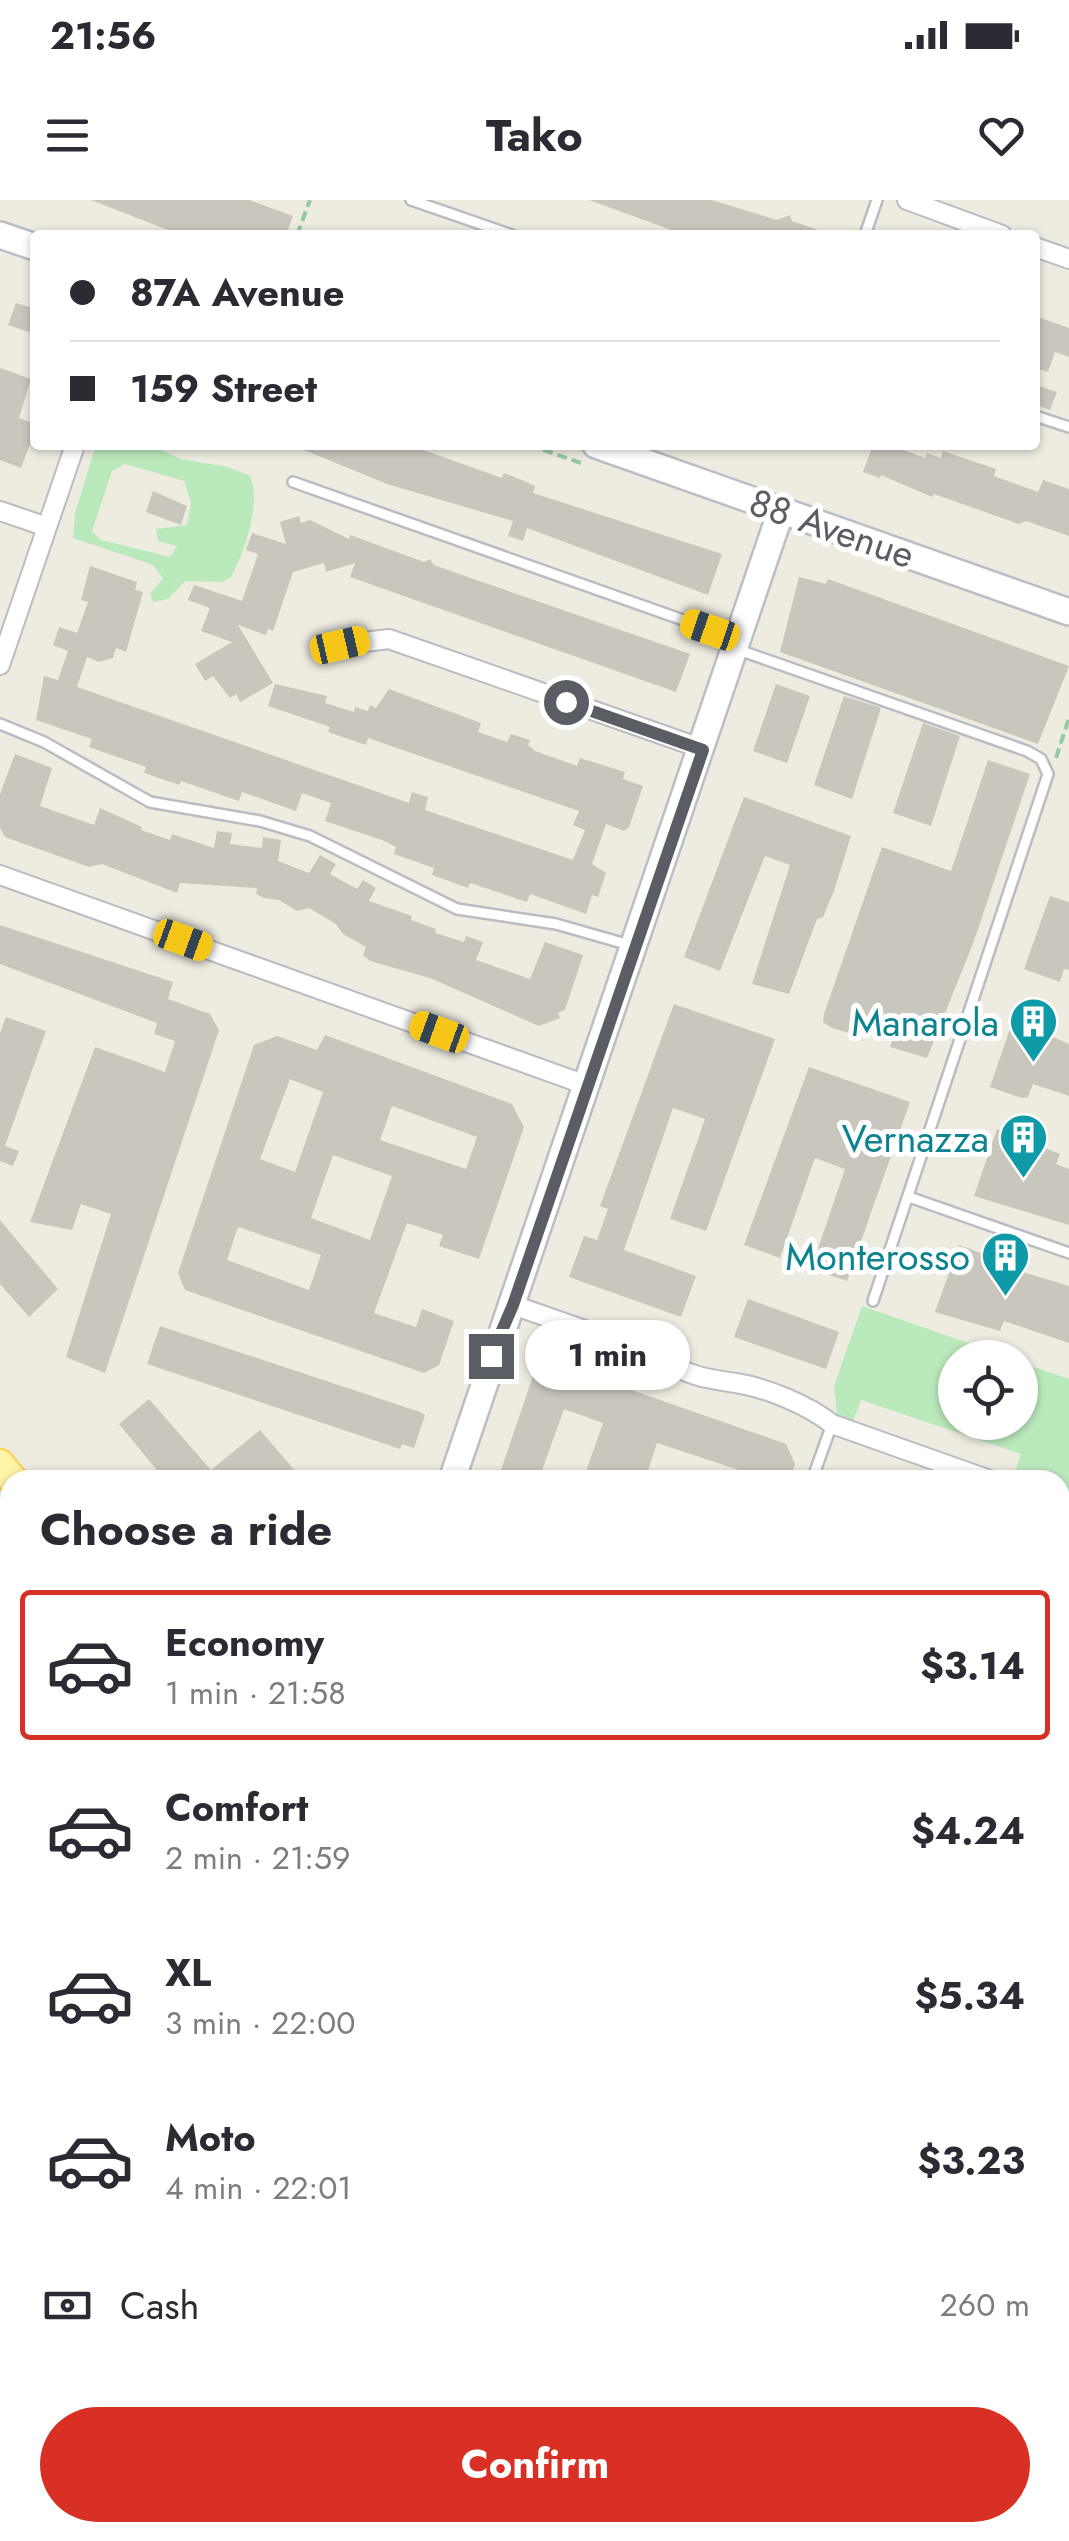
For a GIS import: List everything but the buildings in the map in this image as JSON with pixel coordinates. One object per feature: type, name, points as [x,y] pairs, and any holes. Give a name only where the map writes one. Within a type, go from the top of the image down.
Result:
[{"type":"street","points":[[906,200],[988,230]]},
{"type":"street","points":[[0,235],[30,245]]},
{"type":"street","points":[[1040,249],[1069,259]]},
{"type":"street","points":[[0,665],[73,450]]},
{"type":"street","name":"88 Avenue","points":[[610,450],[1069,612]]},
{"type":"street","points":[[455,1470],[502,1324],[513,1305],[703,750],[781,510]]},
{"type":"street","points":[[0,511],[47,527]]},
{"type":"street","points":[[340,645],[390,639],[703,750]]},
{"type":"street","points":[[0,875],[586,1084]]},
{"type":"street","points":[[513,1305],[662,1357],[674,1367],[720,1384],[735,1383],[819,1412],[832,1424],[962,1470]]},
{"type":"lane","points":[[411,200],[498,230]]},
{"type":"lane","points":[[867,230],[877,200]]},
{"type":"lane","points":[[1040,418],[1069,428]]},
{"type":"lane","points":[[293,482],[1027,752],[1046,768],[1046,792],[873,1301]]},
{"type":"lane","points":[[0,724],[44,742],[150,802],[260,821],[310,836],[457,909],[556,924],[635,947]]},
{"type":"lane","points":[[909,1197],[1069,1253]]},
{"type":"lane","points":[[816,1470],[832,1424]]},
{"type":"path","points":[[299,230],[310,200]]},
{"type":"path","points":[[1056,758],[1069,718]]},
{"type":"green space","points":[[94,450],[161,450],[181,459],[228,467],[250,476],[254,500],[250,528],[231,577],[223,582],[185,581],[168,599],[153,602],[150,594],[163,578],[153,565],[73,538],[75,513]],"holes":[[[125,464],[184,481],[191,502],[187,525],[156,529],[158,541],[177,546],[170,557],[101,540],[92,531],[112,471]]]},
{"type":"green space","points":[[862,1306],[959,1340],[938,1340],[938,1426],[861,1400],[853,1421],[837,1415],[834,1386]]},
{"type":"green space","points":[[1038,1368],[1069,1379],[1069,1470],[1015,1470],[1021,1454],[980,1440],[1038,1440]]},
{"type":"place","name":"Manarola","points":[[1034,1064]]},
{"type":"place","name":"Vernazza","points":[[1024,1180]]},
{"type":"place","name":"Monterosso","points":[[1005,1298]]},
{"type":"route","points":[[491,1356],[508,1308],[513,1305],[703,750],[566,702]]}]
